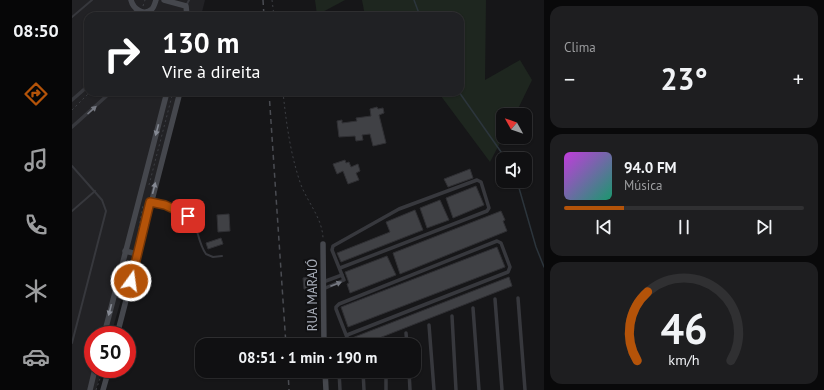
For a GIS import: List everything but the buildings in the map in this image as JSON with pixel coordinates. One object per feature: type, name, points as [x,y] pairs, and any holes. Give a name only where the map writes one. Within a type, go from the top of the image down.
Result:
[{"type":"main road","points":[[131,0],[136,9],[141,12]]},
{"type":"main road","points":[[148,12],[152,9],[156,0]]},
{"type":"main road","points":[[164,0],[186,6],[187,12]]},
{"type":"main road","points":[[106,326],[166,96]]},
{"type":"main road","points":[[119,326],[150,202],[155,173],[179,96]]},
{"type":"main road","points":[[146,173],[155,173]]},
{"type":"main road","name":"RUA MARAJÓ","points":[[323,244],[324,338]]},
{"type":"main road","points":[[125,251],[137,254]]},
{"type":"main road","points":[[90,388],[93,378]]},
{"type":"main road","points":[[90,388],[98,384],[104,389],[107,378]]},
{"type":"main road","points":[[325,378],[326,390]]},
{"type":"street","points":[[72,100],[84,90]]},
{"type":"street","points":[[72,127],[107,96]]},
{"type":"street","points":[[323,289],[343,281],[340,268],[332,250],[334,246],[399,209],[477,180],[481,182],[489,208],[487,211],[340,268]]},
{"type":"street","points":[[347,335],[508,272],[510,267],[501,243],[497,241],[339,304],[336,309],[348,338]]},
{"type":"street","points":[[323,282],[342,275]]},
{"type":"street","points":[[518,298],[525,390]]},
{"type":"street","points":[[495,300],[502,390]]},
{"type":"street","points":[[473,308],[479,390]]},
{"type":"street","points":[[452,316],[456,390]]},
{"type":"street","points":[[429,325],[434,390]]},
{"type":"street","points":[[406,333],[406,338]]},
{"type":"street","points":[[339,378],[340,390]]},
{"type":"street","points":[[363,378],[364,390]]},
{"type":"street","points":[[386,378],[386,390]]},
{"type":"street","points":[[409,378],[410,390]]},
{"type":"lane","points":[[72,17],[92,0]]},
{"type":"lane","points":[[186,6],[189,0]]},
{"type":"lane","points":[[72,166],[95,191],[105,206],[105,216],[72,343]]},
{"type":"lane","points":[[72,211],[95,191]]},
{"type":"lane","points":[[150,202],[165,205],[188,216],[195,226],[206,254],[213,257],[222,256]]},
{"type":"path","points":[[272,0],[274,12]]},
{"type":"path","points":[[72,110],[86,96]]},
{"type":"path","points":[[147,190],[155,173],[172,96]]},
{"type":"path","points":[[283,96],[285,118],[299,180],[320,221],[323,231],[323,244]]},
{"type":"path","points":[[138,231],[144,203]]},
{"type":"path","points":[[96,390],[100,378]]},
{"type":"shaded area","points":[[72,0],[205,0],[202,12],[84,12],[84,96],[179,96],[114,326],[84,326],[84,378],[99,378],[96,390],[72,390]]},
{"type":"shaded area","points":[[315,0],[345,0],[323,12],[317,12]]},
{"type":"shaded area","points":[[362,0],[486,0],[485,80],[520,60],[532,80],[518,108],[496,108],[496,144],[499,144],[490,162],[441,96],[464,96],[464,12],[364,12]]},
{"type":"waterway","points":[[414,0],[418,12]]},
{"type":"waterway","points":[[462,96],[501,152]]},
{"type":"waterway","points":[[519,188],[536,247],[544,267]]},
{"type":"railway","points":[[263,0],[264,12]]},
{"type":"railway","points":[[269,96],[286,338]]},
{"type":"railway","points":[[288,378],[289,390]]},
{"type":"route","points":[[131,281],[150,202],[165,205],[188,216]]}]
